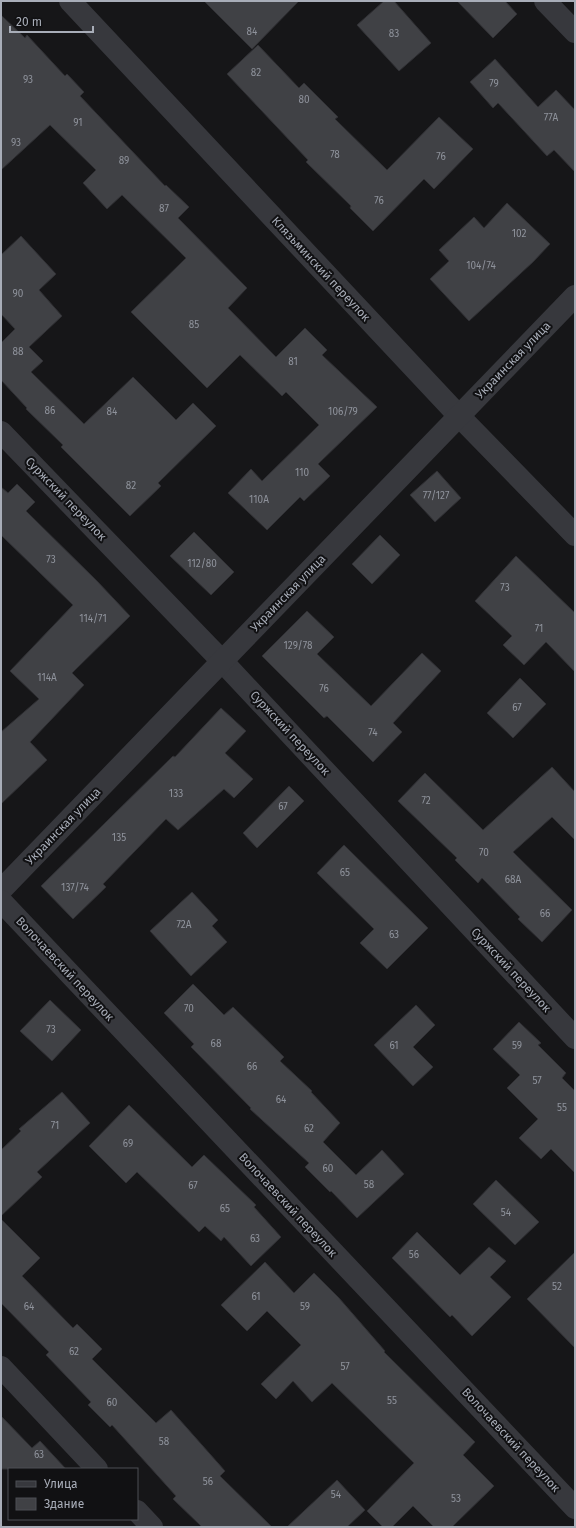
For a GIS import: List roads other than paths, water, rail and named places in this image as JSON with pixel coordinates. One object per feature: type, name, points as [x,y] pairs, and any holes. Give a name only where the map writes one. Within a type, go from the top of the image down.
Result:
[{"type":"street","name":"Клязьминский переулок","points":[[70,1],[459,416],[575,535]]},
{"type":"street","points":[[545,1],[575,32]]},
{"type":"street","name":"Украинская улица","points":[[1,890],[575,296]]},
{"type":"street","name":"Суржский переулок","points":[[1,432],[222,661],[575,1038]]},
{"type":"street","name":"Волочаевский переулок","points":[[1,901],[575,1508]]},
{"type":"street","points":[[1,1368],[96,1468]]},
{"type":"street","points":[[138,1513],[152,1527]]}]
